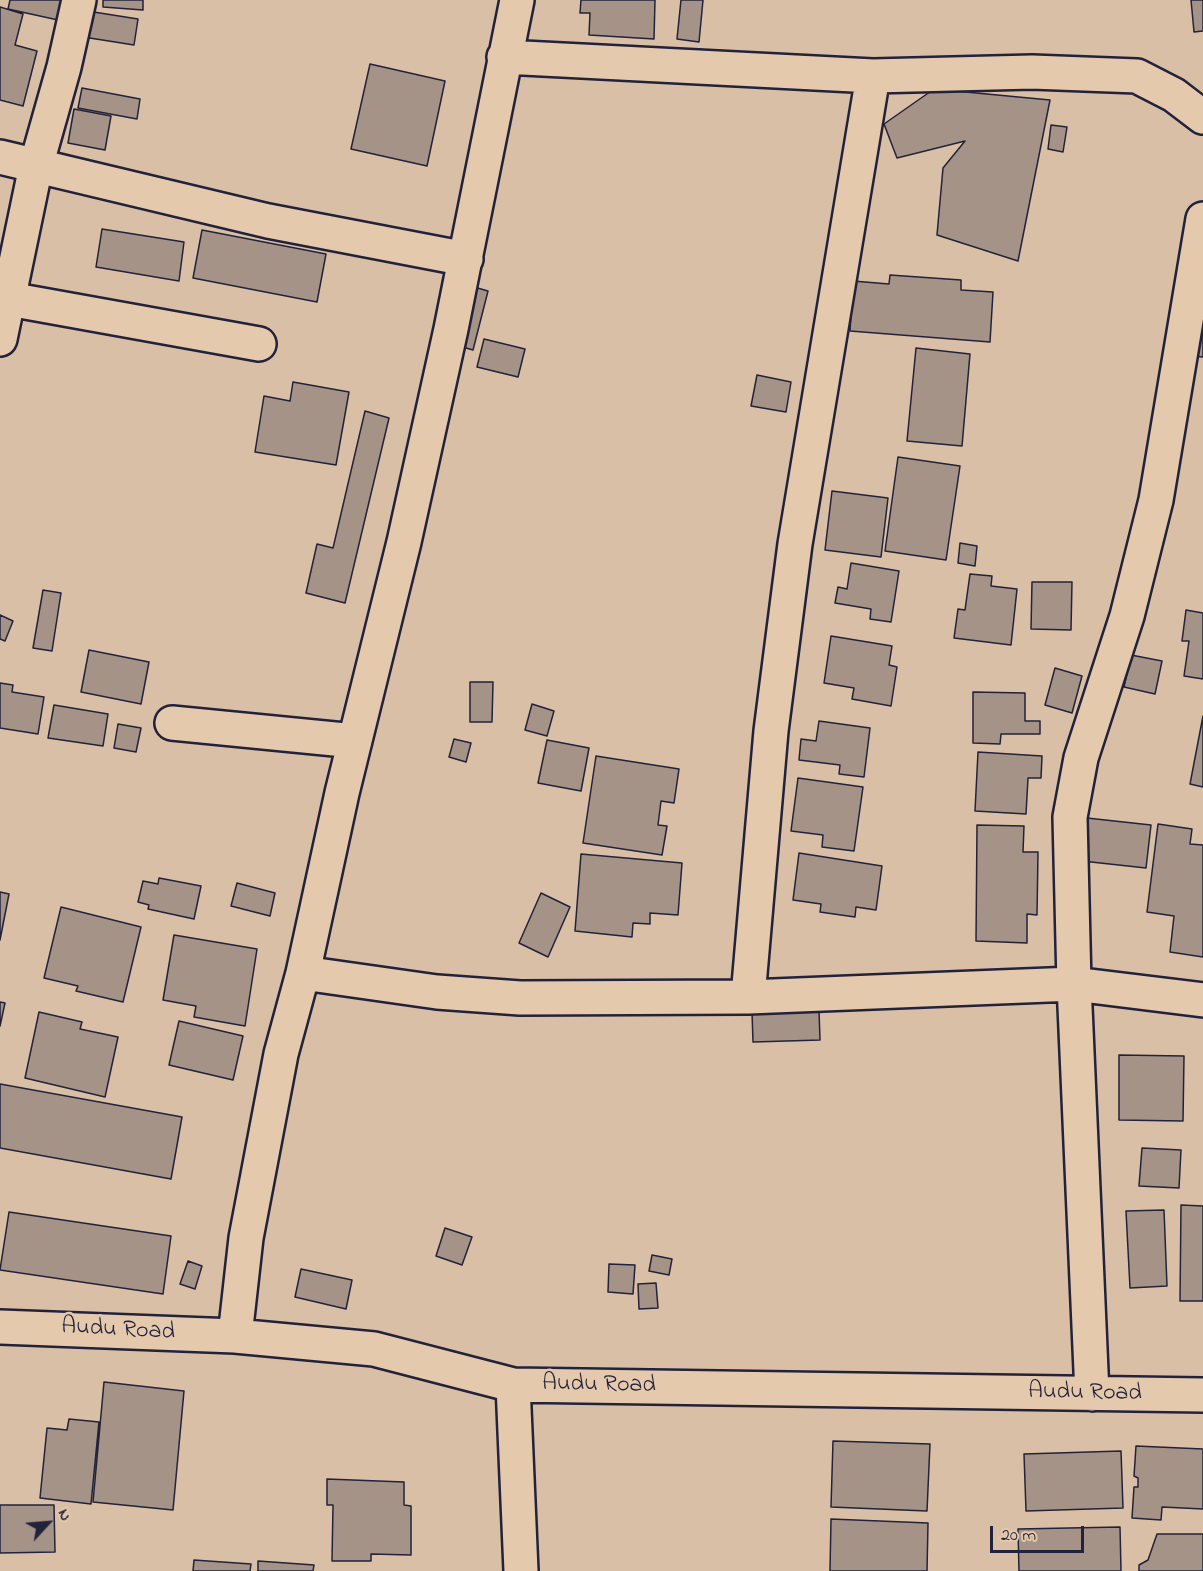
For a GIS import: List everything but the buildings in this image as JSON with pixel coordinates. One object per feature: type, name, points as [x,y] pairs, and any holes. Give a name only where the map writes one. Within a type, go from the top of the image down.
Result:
[{"type":"street","points":[[0,339],[36,166],[64,67],[79,0]]},
{"type":"street","points":[[235,1336],[248,1227],[281,1054],[303,973],[355,741],[405,542],[466,260],[517,0]]},
{"type":"street","points":[[504,57],[873,76],[1032,72],[1137,76],[1173,95],[1203,117]]},
{"type":"street","points":[[748,997],[771,731],[795,544],[873,76]]},
{"type":"street","points":[[0,157],[268,221],[466,260]]},
{"type":"street","points":[[1092,1394],[1074,984],[1070,817],[1082,758],[1126,616],[1156,500],[1203,219]]},
{"type":"street","points":[[9,299],[259,344]]},
{"type":"street","points":[[172,723],[355,741]]},
{"type":"street","points":[[303,973],[437,992],[520,998],[748,997],[1074,984],[1203,1000]]},
{"type":"street","name":"Audu Road","points":[[0,1327],[235,1336],[374,1349],[513,1385],[1203,1395]]},
{"type":"street","points":[[513,1385],[521,1571]]}]
